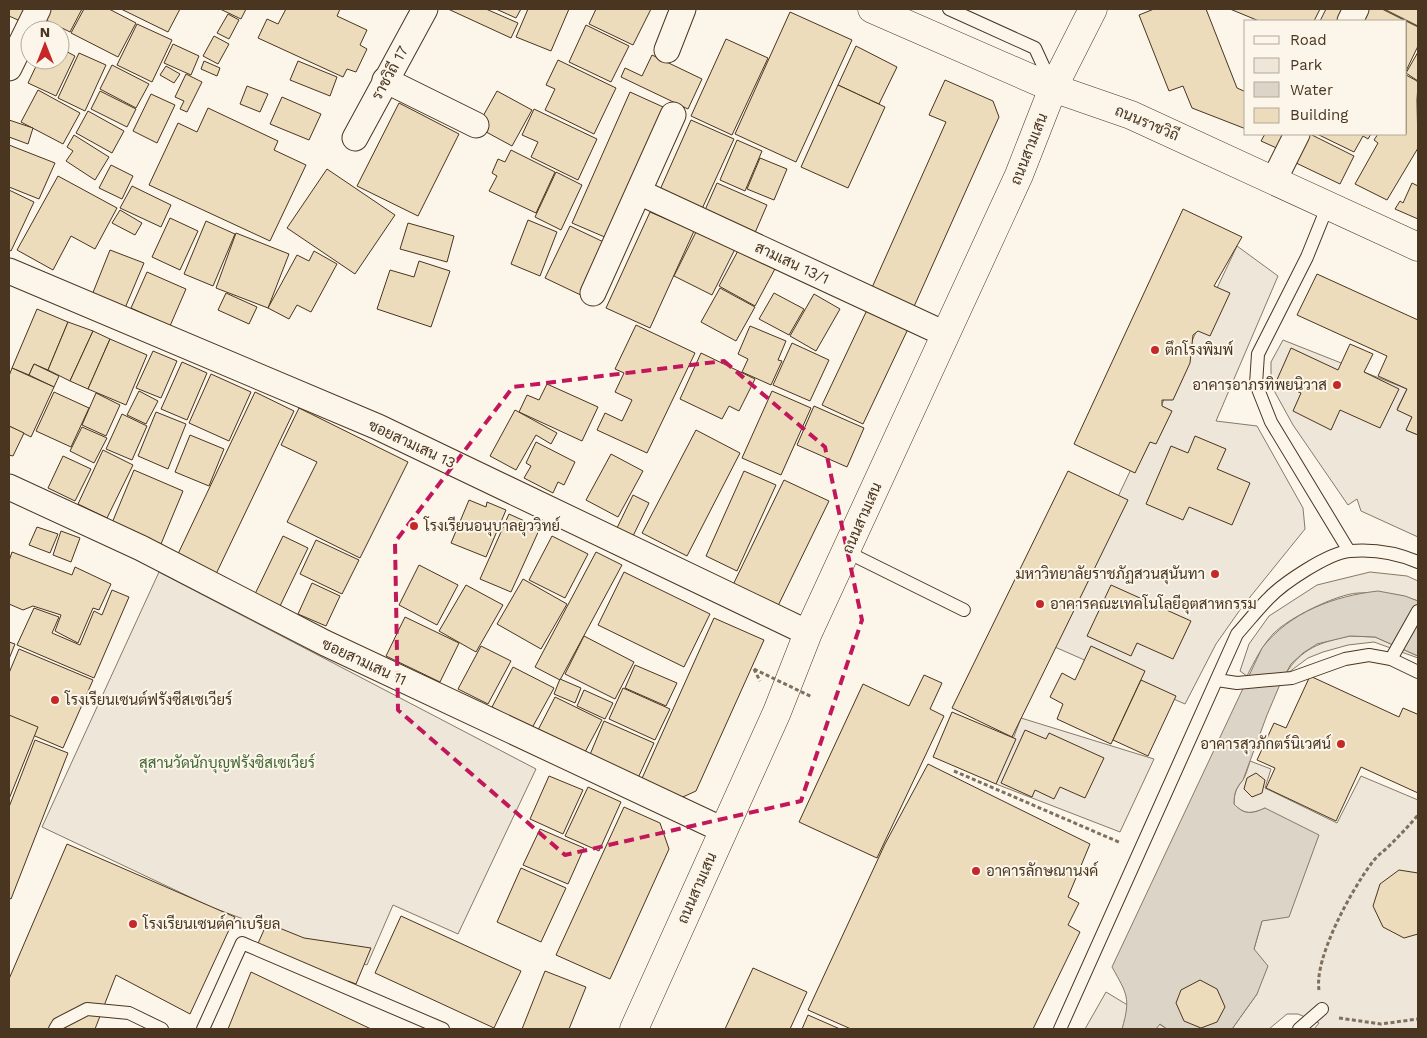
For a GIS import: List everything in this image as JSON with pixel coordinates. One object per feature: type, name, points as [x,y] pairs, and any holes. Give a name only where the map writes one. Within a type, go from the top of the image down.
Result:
[{"type":"main road","name":"ถนนราชวิถี","points":[[872,9],[1053,88],[1131,114],[1418,247]]},
{"type":"main road","name":"ถนนสามเสน","points":[[634,1029],[777,712],[808,633],[847,552],[1019,175],[1053,88],[1093,9]]},
{"type":"street","points":[[9,68],[38,9]]},
{"type":"street","name":"ราชวิถี 17","points":[[355,138],[425,9]]},
{"type":"street","points":[[667,50],[683,9]]},
{"type":"street","points":[[385,80],[476,125]]},
{"type":"street","points":[[593,293],[673,116]]},
{"type":"street","points":[[1274,180],[1296,135]]},
{"type":"street","name":"สามเสน 13/1","points":[[639,192],[945,334]]},
{"type":"street","name":"ซอยสามเสน 13","points":[[9,272],[378,427],[808,633]]},
{"type":"street","name":"ซอยสามเสน 11","points":[[9,487],[142,548],[332,647],[723,830]]},
{"type":"lane","points":[[949,9],[1035,48],[1053,88]]},
{"type":"lane","points":[[1328,206],[1307,256],[1258,354],[1256,384],[1270,422],[1348,551]]},
{"type":"lane","points":[[1060,1029],[1237,634],[1269,598],[1290,580],[1317,563],[1348,551],[1386,552],[1418,562]]},
{"type":"lane","points":[[847,552],[964,610]]},
{"type":"lane","points":[[1393,655],[1418,611]]},
{"type":"lane","points":[[1217,680],[1238,683],[1292,678],[1345,659],[1369,654],[1393,655],[1418,672]]},
{"type":"lane","points":[[203,1029],[242,943],[443,1029]]},
{"type":"lane","points":[[1299,1029],[1322,1008]]},
{"type":"lane","points":[[55,1029],[58,1024],[87,1010],[129,1013],[162,1029]]},
{"type":"path","points":[[754,669],[812,697]]},
{"type":"path","points":[[954,771],[1140,851]]},
{"type":"path","points":[[1418,815],[1408,828],[1371,863],[1347,903],[1322,958],[1318,984],[1322,1008],[1338,1018],[1381,1024],[1418,1019]]},
{"type":"highlighted area","points":[[724,361],[825,447],[862,620],[801,801],[565,855],[398,710],[395,542],[513,387]]},
{"type":"green space","points":[[1237,246],[1278,276],[1216,421],[1257,426],[1303,508],[1305,529],[1242,607],[1216,644],[1185,704],[1048,644]]},
{"type":"green space","points":[[1283,340],[1407,389],[1397,409],[1412,417],[1406,430],[1418,435],[1418,537],[1361,511],[1357,499],[1348,505],[1293,425],[1271,385],[1271,362]]},
{"type":"green space","name":"สุสานวัดนักบุญฟรังซิสเซเวียร์","points":[[159,572],[536,769],[458,934],[393,905],[367,965],[211,907],[42,827]]},
{"type":"green space","points":[[1370,572],[1407,576],[1418,581],[1418,601],[1381,593],[1358,593],[1326,602],[1301,614],[1280,628],[1265,644],[1247,676],[1240,671],[1249,644],[1269,616],[1317,585]]},
{"type":"green space","points":[[1350,636],[1375,637],[1418,656],[1418,658],[1374,642],[1348,645],[1308,658],[1285,675],[1305,652],[1321,644]]},
{"type":"green space","points":[[1021,718],[1154,759],[1120,832],[996,784]]},
{"type":"green space","points":[[1250,761],[1271,769],[1265,788],[1337,823],[1361,776],[1418,800],[1418,1029],[1314,1029],[1319,1023],[1298,1014],[1287,1014],[1269,1029],[1232,1029],[1257,994],[1254,949],[1262,921],[1265,808],[1245,812],[1234,804],[1236,791],[1245,777]]},
{"type":"green space","points":[[1106,992],[1159,1024],[1167,1029],[1085,1029]]},
{"type":"water","points":[[1378,591],[1405,596],[1418,601],[1418,656],[1375,637],[1350,636],[1317,644],[1303,653],[1291,664],[1281,682],[1243,780],[1235,794],[1234,804],[1245,812],[1265,808],[1319,835],[1289,917],[1262,921],[1254,949],[1268,966],[1257,994],[1232,1029],[1167,1029],[1160,1024],[1156,1029],[1122,1029],[1127,1003],[1126,996],[1112,967],[1262,648],[1273,635],[1299,615],[1345,597]]},
{"type":"building","points":[[9,9],[35,9],[31,20],[20,21],[9,16]]},
{"type":"building","points":[[44,9],[82,9],[70,32],[70,20],[46,20],[40,17]]},
{"type":"building","points":[[84,9],[109,9],[136,23],[118,57],[71,33]]},
{"type":"building","points":[[121,9],[180,9],[168,32]]},
{"type":"building","points":[[220,9],[246,9],[241,19]]},
{"type":"building","points":[[286,9],[340,9],[337,16],[367,30],[360,45],[367,49],[356,72],[347,69],[343,77],[258,38],[267,19],[278,24]]},
{"type":"building","points":[[448,9],[486,9],[518,23],[511,38]]},
{"type":"building","points":[[496,9],[521,9],[516,18]]},
{"type":"building","points":[[528,9],[569,9],[551,51],[516,37]]},
{"type":"building","points":[[596,9],[651,9],[633,45],[589,24]]},
{"type":"building","points":[[1154,9],[1206,9],[1237,88],[1244,91],[1244,128],[1192,108],[1183,86],[1169,91],[1139,15]]},
{"type":"building","points":[[1230,9],[1320,9],[1314,20],[1257,20]]},
{"type":"building","points":[[1326,9],[1348,9],[1343,20],[1320,20]]},
{"type":"building","points":[[1365,9],[1382,9],[1404,20],[1364,20]]},
{"type":"building","points":[[1384,9],[1418,9],[1418,26]]},
{"type":"building","points":[[790,12],[852,40],[796,162],[735,134]]},
{"type":"building","points":[[228,14],[239,20],[229,39],[217,33]]},
{"type":"building","points":[[1407,22],[1418,27],[1418,46],[1407,69]]},
{"type":"building","points":[[137,24],[172,40],[152,82],[117,65]]},
{"type":"building","points":[[586,25],[629,46],[611,82],[569,62]]},
{"type":"building","points":[[214,36],[229,44],[218,64],[203,56]]},
{"type":"building","points":[[726,39],[768,58],[732,135],[691,116]]},
{"type":"building","points":[[173,44],[199,56],[191,75],[164,63]]},
{"type":"building","points":[[856,46],[897,67],[879,104],[838,85]]},
{"type":"building","points":[[1418,52],[1418,81],[1407,74]]},
{"type":"building","points":[[70,53],[75,56],[70,67]]},
{"type":"building","points":[[79,53],[106,65],[85,111],[58,98]]},
{"type":"building","points":[[652,55],[702,79],[688,109],[621,77],[625,68],[642,76]]},
{"type":"building","points":[[558,60],[616,88],[594,134],[545,110],[555,89],[546,85]]},
{"type":"building","points":[[204,61],[220,68],[217,76],[201,69]]},
{"type":"building","points":[[298,61],[337,77],[330,96],[290,80]]},
{"type":"building","points":[[112,65],[149,84],[136,108],[100,89]]},
{"type":"building","points":[[166,66],[180,74],[174,83],[160,75]]},
{"type":"building","points":[[34,70],[68,70],[56,96],[28,83]]},
{"type":"building","points":[[186,74],[202,82],[187,112],[180,109],[184,101],[175,97]]},
{"type":"building","points":[[1407,76],[1417,81],[1418,148],[1387,200],[1355,184],[1378,143],[1374,140],[1377,135],[1407,135]]},
{"type":"building","points":[[945,80],[993,101],[999,117],[912,311],[870,292],[946,122],[929,115]]},
{"type":"building","points":[[838,85],[885,107],[848,188],[801,167]]},
{"type":"building","points":[[247,86],[268,94],[260,112],[240,104]]},
{"type":"building","points":[[38,90],[80,113],[63,144],[21,122]]},
{"type":"building","points":[[100,91],[136,109],[127,127],[91,109]]},
{"type":"building","points":[[497,91],[532,110],[512,146],[477,127]]},
{"type":"building","points":[[630,92],[672,111],[614,241],[572,223]]},
{"type":"building","points":[[151,94],[175,105],[157,143],[133,131]]},
{"type":"building","points":[[282,97],[321,114],[309,140],[270,124]]},
{"type":"building","points":[[399,103],[459,134],[418,216],[357,186]]},
{"type":"building","points":[[208,108],[278,141],[274,150],[306,165],[270,241],[149,185],[178,123],[197,132]]},
{"type":"building","points":[[534,109],[597,139],[578,180],[531,157],[538,142],[522,135]]},
{"type":"building","points":[[88,111],[124,131],[112,153],[76,133]]},
{"type":"building","points":[[9,120],[33,128],[28,144],[9,137]]},
{"type":"building","points":[[691,120],[734,139],[701,211],[659,192]]},
{"type":"building","points":[[74,135],[109,157],[95,180],[66,161],[73,151],[67,147]]},
{"type":"building","points":[[1264,135],[1288,135],[1281,150],[1261,141]]},
{"type":"building","points":[[1305,135],[1312,135],[1354,156],[1340,184],[1292,161]]},
{"type":"building","points":[[1319,135],[1370,135],[1368,139],[1363,136],[1354,152]]},
{"type":"building","points":[[737,140],[762,151],[745,191],[720,180]]},
{"type":"building","points":[[9,145],[55,163],[39,199],[9,187]]},
{"type":"building","points":[[511,150],[555,172],[536,213],[489,191],[497,176],[492,173],[498,159],[505,162]]},
{"type":"building","points":[[760,158],[787,169],[774,200],[747,189]]},
{"type":"building","points":[[111,165],[133,176],[122,199],[99,188]]},
{"type":"building","points":[[327,169],[395,215],[355,274],[287,228]]},
{"type":"building","points":[[556,172],[582,185],[561,230],[535,217]]},
{"type":"building","points":[[58,176],[117,208],[95,249],[71,236],[53,270],[17,250]]},
{"type":"building","points":[[717,183],[767,205],[751,242],[701,219]]},
{"type":"building","points":[[1412,183],[1418,186],[1418,219],[1395,209],[1400,201],[1403,203]]},
{"type":"building","points":[[132,186],[171,205],[161,227],[120,208]]},
{"type":"building","points":[[9,190],[34,202],[11,251],[9,250]]},
{"type":"building","name":"ตึกโรงพิมพ์","points":[[1183,209],[1242,237],[1214,286],[1230,293],[1210,336],[1198,331],[1193,335],[1190,363],[1173,400],[1162,400],[1162,406],[1172,411],[1156,444],[1150,442],[1135,473],[1074,444]]},
{"type":"building","points":[[120,210],[142,223],[135,235],[112,223]]},
{"type":"building","points":[[650,212],[694,231],[650,328],[606,308]]},
{"type":"building","points":[[170,218],[198,231],[180,270],[152,257]]},
{"type":"building","points":[[528,220],[557,232],[540,276],[511,264]]},
{"type":"building","points":[[206,221],[235,234],[213,286],[184,274]]},
{"type":"building","points":[[408,223],[454,236],[447,262],[400,249]]},
{"type":"building","points":[[570,226],[612,246],[587,298],[545,278]]},
{"type":"building","points":[[699,226],[737,245],[712,295],[674,276]]},
{"type":"building","points":[[236,233],[289,254],[268,308],[216,288]]},
{"type":"building","points":[[740,247],[776,267],[755,306],[719,286]]},
{"type":"building","points":[[110,250],[144,263],[125,308],[92,295]]},
{"type":"building","points":[[314,251],[337,264],[311,312],[297,305],[289,319],[268,308],[297,255],[309,261]]},
{"type":"building","points":[[419,261],[450,271],[431,327],[377,309],[390,270],[414,277]]},
{"type":"building","points":[[147,272],[186,289],[170,326],[131,308]]},
{"type":"building","points":[[1317,274],[1418,320],[1418,435],[1406,430],[1412,417],[1397,410],[1407,389],[1378,376],[1387,356],[1297,315]]},
{"type":"building","points":[[720,288],[755,307],[736,341],[701,322]]},
{"type":"building","points":[[226,293],[257,307],[249,324],[218,310]]},
{"type":"building","points":[[774,293],[804,309],[789,335],[759,319]]},
{"type":"building","points":[[814,294],[840,309],[816,351],[790,336]]},
{"type":"building","points":[[37,309],[68,322],[48,370],[34,364],[29,375],[12,368]]},
{"type":"building","points":[[867,310],[908,329],[863,424],[822,405]]},
{"type":"building","points":[[68,322],[93,331],[70,381],[48,370]]},
{"type":"building","points":[[636,325],[695,353],[647,453],[597,430],[605,413],[622,421],[632,400],[615,392],[624,373],[615,369]]},
{"type":"building","points":[[750,326],[786,341],[778,360],[782,361],[771,385],[742,372],[748,359],[738,354]]},
{"type":"building","points":[[93,331],[110,339],[88,389],[70,381]]},
{"type":"building","points":[[110,339],[147,355],[126,405],[88,389]]},
{"type":"building","points":[[792,343],[829,360],[810,401],[773,385]]},
{"type":"building","name":"อาคารอาภรทิพยนิวาส","points":[[1350,344],[1373,354],[1364,372],[1399,389],[1380,428],[1340,410],[1331,430],[1293,411],[1301,393],[1276,382],[1291,348],[1338,370]]},
{"type":"building","points":[[153,351],[177,361],[161,398],[136,388]]},
{"type":"building","points":[[701,353],[755,379],[739,411],[729,406],[722,419],[680,399]]},
{"type":"building","points":[[182,362],[207,373],[187,420],[161,409]]},
{"type":"building","points":[[34,364],[59,376],[54,387],[29,375]]},
{"type":"building","points":[[12,368],[54,387],[31,437],[9,426],[9,376]]},
{"type":"building","points":[[211,374],[251,392],[229,441],[189,423]]},
{"type":"building","points":[[547,384],[598,407],[582,441],[519,412],[527,395],[539,400]]},
{"type":"building","points":[[139,391],[158,401],[146,424],[127,415]]},
{"type":"building","points":[[772,391],[811,408],[781,475],[742,458]]},
{"type":"building","points":[[54,392],[89,408],[71,447],[36,431]]},
{"type":"building","points":[[255,392],[294,411],[216,574],[177,556]]},
{"type":"building","points":[[96,393],[120,405],[106,436],[82,425]]},
{"type":"building","points":[[814,406],[864,428],[847,467],[797,445]]},
{"type":"building","points":[[299,408],[408,462],[360,558],[287,522],[317,462],[281,445]]},
{"type":"building","points":[[515,410],[557,433],[551,444],[536,435],[516,470],[490,456]]},
{"type":"building","points":[[156,412],[186,424],[168,469],[138,456]]},
{"type":"building","points":[[122,414],[147,426],[132,460],[106,449]]},
{"type":"building","points":[[9,426],[24,433],[13,456],[9,455]]},
{"type":"building","points":[[82,427],[107,438],[94,463],[70,451]]},
{"type":"building","points":[[696,430],[740,453],[687,556],[642,533]]},
{"type":"building","points":[[190,435],[224,449],[209,486],[175,472]]},
{"type":"building","points":[[1195,436],[1226,449],[1217,469],[1250,483],[1232,525],[1189,507],[1183,520],[1146,504],[1171,446],[1188,453]]},
{"type":"building","points":[[536,442],[575,462],[564,485],[558,482],[553,493],[524,478],[531,466],[526,463]]},
{"type":"building","points":[[103,450],[133,465],[107,518],[78,504]]},
{"type":"building","points":[[611,454],[643,471],[618,517],[586,500]]},
{"type":"building","points":[[63,456],[91,469],[75,501],[48,488]]},
{"type":"building","points":[[134,470],[183,491],[161,544],[112,523]]},
{"type":"building","points":[[744,471],[776,485],[737,571],[706,556]]},
{"type":"building","name":"อาคารคณะเทคโนโลยีอุตสาหกรรม","points":[[1068,471],[1128,500],[1012,737],[952,708]]},
{"type":"building","points":[[784,480],[829,501],[775,612],[730,591]]},
{"type":"building","points":[[633,495],[649,503],[633,536],[617,528]]},
{"type":"building","points":[[469,500],[486,507],[487,502],[506,510],[486,557],[451,543]]},
{"type":"building","points":[[509,514],[540,528],[511,592],[480,579]]},
{"type":"building","points":[[37,527],[58,534],[50,553],[29,545]]},
{"type":"building","points":[[61,531],[80,538],[71,562],[53,555]]},
{"type":"building","points":[[283,536],[308,548],[280,606],[255,594]]},
{"type":"building","points":[[552,536],[588,554],[565,598],[529,580]]},
{"type":"building","points":[[316,540],[359,560],[342,594],[300,574]]},
{"type":"building","points":[[12,552],[72,575],[75,567],[111,584],[99,610],[93,608],[78,643],[55,631],[61,615],[33,606],[23,610],[9,604],[9,561]]},
{"type":"building","points":[[596,552],[622,565],[560,680],[535,667]]},
{"type":"building","points":[[419,565],[458,585],[437,625],[399,605]]},
{"type":"building","points":[[624,572],[710,614],[684,667],[598,625]]},
{"type":"building","points":[[523,579],[567,604],[541,649],[497,624]]},
{"type":"building","points":[[312,583],[340,596],[326,626],[298,614]]},
{"type":"building","points":[[466,585],[503,605],[476,652],[439,631]]},
{"type":"building","points":[[1111,585],[1191,621],[1173,659],[1137,643],[1131,656],[1087,636]]},
{"type":"building","points":[[112,590],[129,597],[94,678],[17,645],[34,608],[59,617],[52,633],[80,645],[94,611],[102,615]]},
{"type":"building","points":[[405,617],[459,643],[440,682],[386,656]]},
{"type":"building","points":[[714,618],[764,640],[696,791],[674,801],[639,785]]},
{"type":"building","points":[[584,636],[634,662],[615,699],[565,674]]},
{"type":"building","points":[[9,642],[15,644],[9,659]]},
{"type":"building","points":[[481,646],[511,661],[488,704],[458,689]]},
{"type":"building","points":[[1091,646],[1145,671],[1111,744],[1057,719],[1063,704],[1050,697],[1062,673],[1075,680]]},
{"type":"building","points":[[19,649],[93,680],[63,748],[9,725],[9,673]]},
{"type":"building","points":[[635,665],[677,683],[666,706],[625,688]]},
{"type":"building","points":[[513,667],[554,688],[532,728],[492,707]]},
{"type":"building","points":[[924,675],[942,683],[930,709],[944,716],[877,858],[799,822],[863,684],[909,706]]},
{"type":"building","name":"อาคารสุวภักตร์นิเวศน์","points":[[1310,676],[1399,717],[1403,708],[1418,713],[1418,793],[1361,767],[1336,821],[1266,788],[1275,768],[1257,760],[1274,723],[1286,728]]},
{"type":"building","points":[[560,679],[581,688],[575,703],[554,694]]},
{"type":"building","points":[[1141,680],[1176,696],[1148,756],[1113,740]]},
{"type":"building","points":[[623,688],[670,709],[655,740],[609,719]]},
{"type":"building","points":[[584,690],[613,703],[605,719],[577,706]]},
{"type":"building","points":[[555,697],[602,720],[584,754],[537,732]]},
{"type":"building","points":[[952,712],[1016,739],[996,784],[933,757]]},
{"type":"building","points":[[9,715],[38,727],[9,799]]},
{"type":"building","points":[[604,721],[654,743],[638,778],[589,757]]},
{"type":"building","points":[[1025,730],[1046,739],[1049,733],[1104,758],[1085,798],[1060,787],[1054,799],[1035,790],[1032,797],[1001,783]]},
{"type":"building","points":[[35,740],[68,753],[11,899],[9,898],[9,807]]},
{"type":"building","name":"อาคารลักษณานงค์","points":[[928,764],[1090,844],[1068,897],[1079,903],[1068,925],[1080,932],[1033,1029],[851,1029],[808,1010],[885,844]]},
{"type":"building","points":[[1256,773],[1265,780],[1262,793],[1252,797],[1244,789],[1247,778]]},
{"type":"building","points":[[549,776],[583,790],[563,834],[530,819]]},
{"type":"building","points":[[588,787],[621,802],[599,851],[565,836]]},
{"type":"building","points":[[624,807],[660,823],[669,849],[610,979],[556,955]]},
{"type":"building","points":[[540,829],[584,848],[568,884],[523,865]]},
{"type":"building","points":[[67,844],[235,917],[190,1014],[116,975],[95,1029],[9,1029],[9,979]]},
{"type":"building","points":[[521,868],[566,888],[541,942],[497,922]]},
{"type":"building","points":[[1399,870],[1418,873],[1418,934],[1404,938],[1383,927],[1373,906],[1380,884]]},
{"type":"building","points":[[401,916],[521,971],[494,1028],[375,973]]},
{"type":"building","points":[[267,923],[304,938],[371,948],[356,984],[348,981],[346,986],[256,948]]},
{"type":"building","points":[[753,968],[807,992],[790,1029],[725,1029]]},
{"type":"building","points":[[545,971],[586,987],[569,1029],[522,1029]]},
{"type":"building","points":[[251,972],[371,1029],[228,1029]]},
{"type":"building","points":[[1200,980],[1217,989],[1225,1007],[1217,1022],[1201,1028],[1184,1021],[1176,1003],[1181,990]]},
{"type":"building","points":[[808,1015],[840,1029],[802,1029]]},
{"type":"place","name":"ตึกโรงพิมพ์","points":[[1155,350]]},
{"type":"place","name":"อาคารอาภรทิพยนิวาส","points":[[1337,385]]},
{"type":"place","name":"โรงเรียนอนุบาลยุววิทย์","points":[[414,526]]},
{"type":"place","name":"มหาวิทยาลัยราชภัฏสวนสุนันทา","points":[[1215,574]]},
{"type":"place","name":"อาคารคณะเทคโนโลยีอุตสาหกรรม","points":[[1040,604]]},
{"type":"place","name":"โรงเรียนเซนต์ฟรังซีสเซเวียร์","points":[[55,700]]},
{"type":"place","name":"อาคารสุวภักตร์นิเวศน์","points":[[1341,744]]},
{"type":"place","name":"อาคารลักษณานงค์","points":[[976,871]]},
{"type":"place","name":"โรงเรียนเซนต์คาเบรียล","points":[[133,924]]}]
